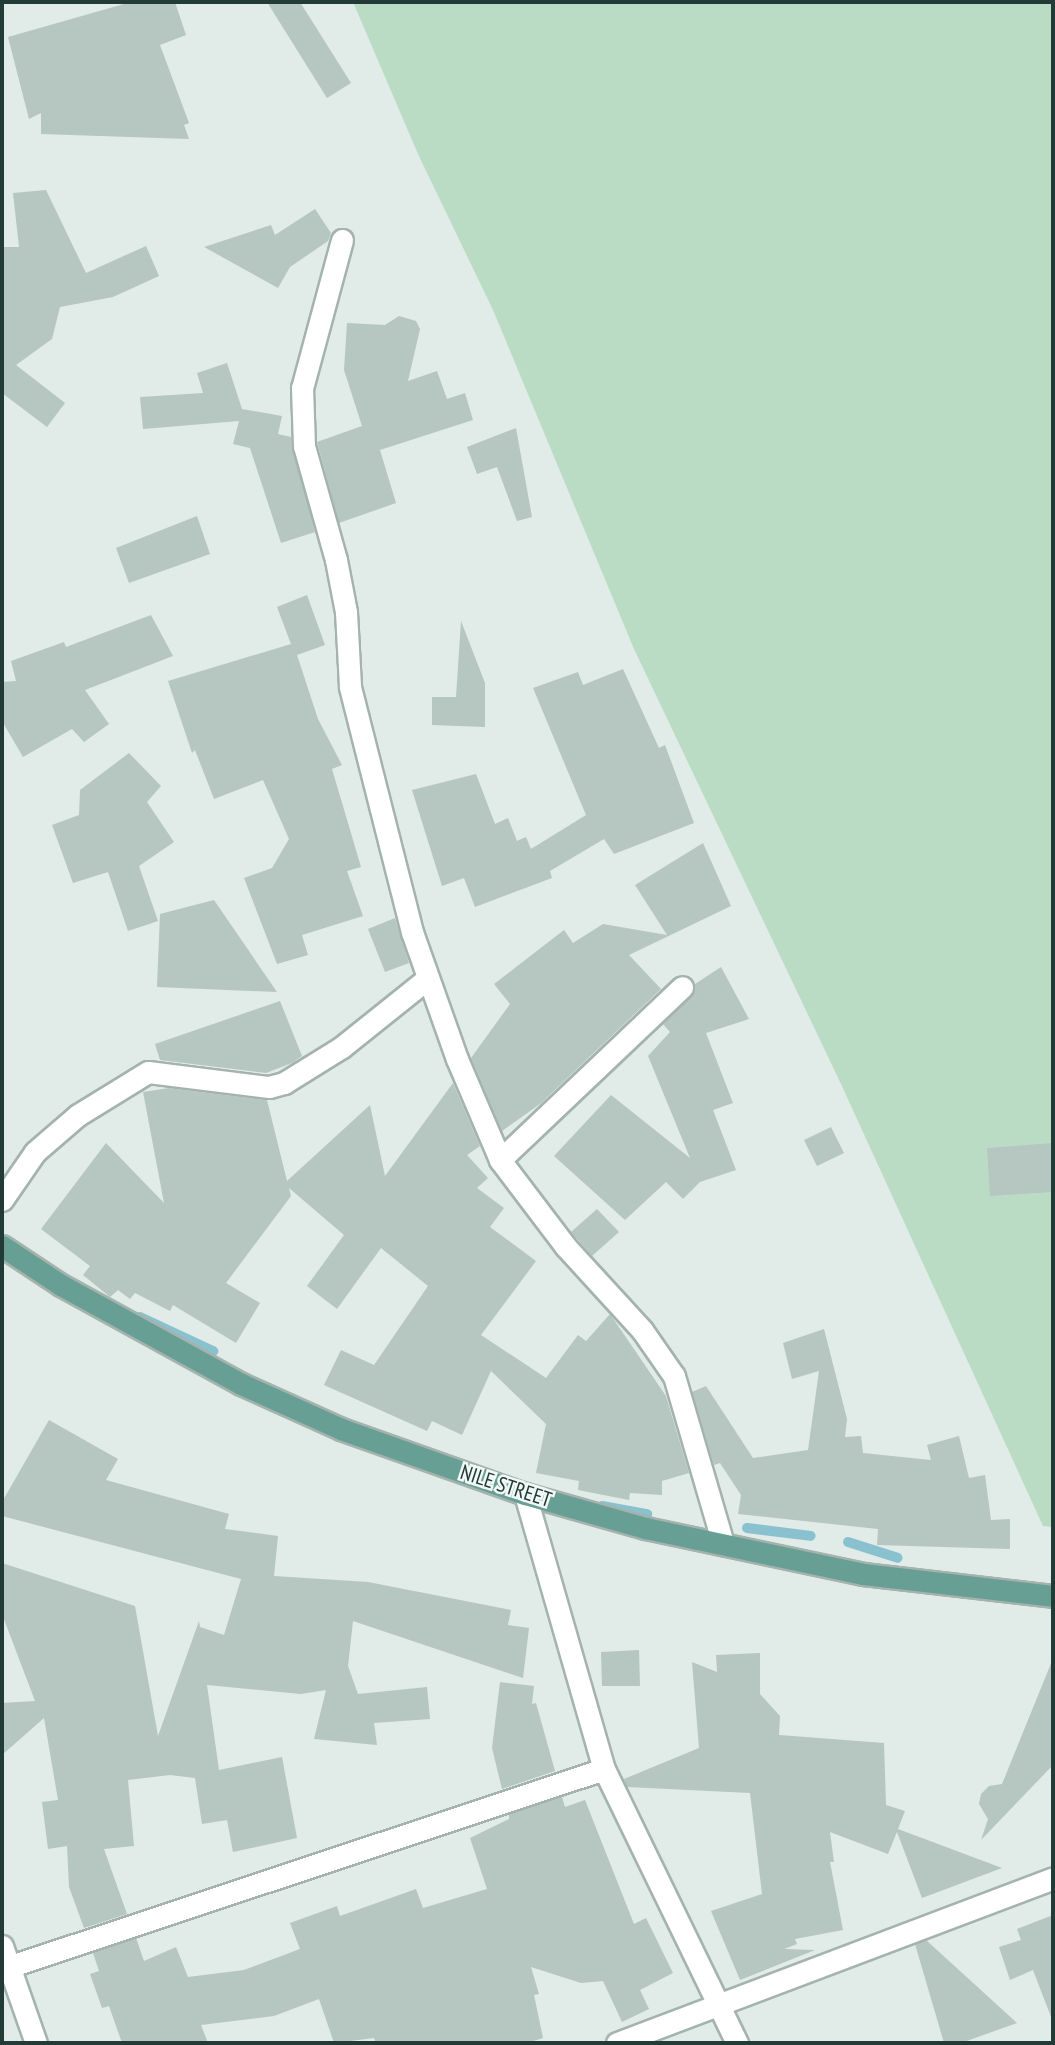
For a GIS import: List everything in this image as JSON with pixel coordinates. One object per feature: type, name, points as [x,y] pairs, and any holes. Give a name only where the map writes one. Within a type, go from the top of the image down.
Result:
[{"type":"main road","name":"NILE STREET","points":[[2,1246],[61,1285],[241,1384],[341,1429],[524,1494],[645,1528],[863,1574],[1053,1596]]},
{"type":"street","points":[[342,240],[302,388],[304,446],[336,560],[346,612],[350,687],[427,979],[500,1160],[566,1247],[642,1330],[674,1376],[723,1544]]},
{"type":"street","points":[[2,1200],[35,1152],[78,1115],[148,1072],[269,1087],[285,1083],[342,1047],[427,979]]},
{"type":"street","points":[[500,1160],[682,987]]},
{"type":"street","points":[[524,1494],[604,1769],[722,2007],[737,2043]]},
{"type":"street","points":[[36,2043],[4,1961],[604,1769]]},
{"type":"street","points":[[617,2043],[722,2007],[1053,1878]]},
{"type":"green space","points":[[353,2],[1053,2],[1053,1527],[1043,1526],[841,1084],[634,649],[493,310],[418,154]]},
{"type":"building","points":[[131,2],[175,2],[186,35],[160,45],[189,123],[184,125],[189,139],[41,134],[41,113],[29,119],[8,37]]},
{"type":"building","points":[[267,2],[300,2],[351,83],[327,98]]},
{"type":"building","points":[[46,190],[86,273],[146,246],[159,276],[113,297],[60,307],[52,339],[16,365],[65,403],[47,427],[2,393],[2,247],[19,247],[13,193]]},
{"type":"building","points":[[315,209],[331,233],[328,241],[290,267],[278,288],[204,247],[271,225],[275,235]]},
{"type":"building","points":[[399,316],[416,321],[420,329],[408,381],[437,371],[447,399],[465,393],[473,420],[380,450],[396,503],[339,523],[317,442],[362,426],[344,370],[347,323],[385,325]]},
{"type":"building","points":[[227,363],[242,409],[282,416],[278,434],[291,437],[315,532],[281,543],[250,448],[233,444],[239,421],[143,429],[140,397],[203,393],[197,373]]},
{"type":"building","points":[[516,428],[532,517],[517,521],[497,467],[477,474],[467,447]]},
{"type":"building","points":[[197,516],[210,554],[129,583],[116,548]]},
{"type":"building","points":[[307,595],[325,645],[297,655],[318,719],[342,765],[332,769],[361,867],[347,871],[363,916],[302,935],[308,955],[277,964],[244,878],[272,868],[289,839],[263,780],[214,799],[195,750],[192,753],[168,681],[291,644],[277,607]]},
{"type":"building","points":[[151,615],[173,656],[85,690],[109,724],[84,742],[72,729],[23,757],[2,721],[2,682],[16,681],[11,661],[64,642],[66,647]]},
{"type":"building","points":[[461,621],[485,683],[485,727],[432,725],[432,697],[456,697]]},
{"type":"building","points":[[623,669],[659,748],[665,745],[694,823],[614,854],[604,839],[550,871],[552,878],[475,907],[464,878],[442,886],[412,790],[476,774],[495,824],[508,818],[517,841],[526,837],[531,849],[586,815],[533,688],[578,672],[583,685]]},
{"type":"building","points":[[129,753],[161,786],[147,802],[174,842],[139,866],[158,921],[128,931],[108,872],[73,883],[52,825],[79,815],[80,790]]},
{"type":"building","points":[[703,843],[731,906],[629,955],[661,989],[540,1104],[502,1131],[471,1058],[510,1004],[494,984],[564,930],[573,943],[603,924],[667,935],[635,885]]},
{"type":"building","points":[[214,900],[277,992],[157,987],[160,914]]},
{"type":"building","points":[[395,918],[409,963],[385,972],[368,929]]},
{"type":"building","points":[[721,967],[749,1019],[706,1033],[733,1103],[713,1110],[736,1170],[700,1182],[683,1199],[666,1182],[625,1220],[554,1156],[611,1095],[690,1158],[648,1056],[670,1032],[663,1024],[691,997],[695,984]]},
{"type":"building","points":[[280,1001],[302,1056],[292,1063],[266,1073],[160,1060],[155,1044]]},
{"type":"building","points":[[453,1083],[480,1146],[467,1155],[488,1178],[477,1188],[504,1208],[490,1227],[536,1261],[481,1335],[546,1378],[578,1335],[586,1341],[610,1314],[666,1396],[689,1473],[662,1481],[662,1495],[630,1493],[629,1500],[578,1490],[579,1481],[536,1473],[546,1424],[491,1371],[462,1435],[432,1421],[427,1431],[324,1385],[341,1350],[374,1365],[428,1286],[381,1248],[337,1309],[307,1286],[344,1235],[289,1188],[291,1196],[226,1283],[260,1303],[236,1343],[173,1305],[170,1311],[135,1293],[130,1299],[118,1290],[110,1297],[83,1275],[90,1266],[41,1229],[106,1143],[164,1203],[143,1092],[169,1088],[267,1100],[287,1181],[370,1105],[385,1176]]},
{"type":"building","points":[[831,1127],[844,1153],[817,1166],[804,1140]]},
{"type":"building","points":[[1053,1143],[1053,1192],[990,1196],[987,1148]]},
{"type":"building","points":[[597,1209],[619,1232],[592,1256],[571,1232]]},
{"type":"building","points":[[824,1329],[847,1419],[845,1437],[861,1436],[863,1453],[931,1460],[927,1445],[959,1436],[969,1478],[985,1475],[991,1520],[1010,1519],[1010,1549],[877,1545],[878,1529],[738,1514],[741,1495],[720,1463],[714,1465],[692,1392],[706,1386],[753,1458],[808,1450],[819,1371],[792,1379],[783,1343]]},
{"type":"building","points":[[49,1420],[118,1459],[106,1480],[229,1514],[225,1529],[278,1536],[274,1576],[368,1582],[511,1610],[508,1625],[529,1628],[523,1678],[353,1621],[348,1666],[358,1694],[427,1687],[430,1719],[374,1723],[377,1745],[314,1739],[326,1690],[301,1694],[207,1685],[219,1770],[282,1757],[297,1838],[233,1852],[227,1820],[202,1824],[195,1778],[170,1775],[128,1780],[134,1846],[104,1849],[127,1914],[84,1928],[69,1887],[67,1846],[48,1849],[42,1802],[58,1800],[44,1718],[2,1755],[2,1703],[35,1701],[2,1614],[2,1563],[135,1606],[158,1736],[199,1621],[200,1627],[224,1635],[241,1579],[2,1516],[2,1502]]},
{"type":"building","points":[[639,1650],[640,1686],[602,1686],[601,1652]]},
{"type":"building","points":[[760,1653],[760,1694],[780,1716],[779,1735],[884,1743],[886,1805],[905,1811],[898,1829],[1002,1868],[922,1898],[897,1832],[888,1854],[830,1832],[834,1862],[830,1862],[843,1930],[795,1939],[797,1944],[784,1949],[815,1950],[740,1980],[711,1911],[762,1894],[750,1793],[627,1787],[624,1779],[699,1748],[692,1662],[717,1672],[716,1655]]},
{"type":"building","points":[[1052,1661],[1053,1765],[981,1840],[988,1819],[979,1804],[981,1794],[989,1786],[1002,1784]]},
{"type":"building","points":[[500,1682],[534,1686],[532,1704],[536,1703],[555,1771],[502,1789],[492,1748]]},
{"type":"building","points":[[562,1797],[565,1807],[585,1800],[634,1924],[646,1918],[673,1973],[640,1990],[649,2009],[622,2022],[603,1981],[581,1983],[531,1967],[539,1994],[534,1995],[543,2038],[527,2043],[376,2043],[374,2038],[334,2043],[319,1999],[274,2016],[201,2025],[208,2043],[122,2043],[109,2006],[102,2008],[90,1974],[99,1971],[93,1953],[136,1938],[144,1961],[176,1947],[188,1977],[244,1970],[300,1949],[290,1923],[337,1906],[340,1916],[416,1889],[423,1908],[487,1889],[470,1838],[509,1819],[509,1814]]},
{"type":"building","points":[[1053,1915],[1051,2017],[1033,1970],[1010,1980],[999,1947],[1021,1940],[1017,1929]]},
{"type":"building","points":[[926,1940],[1017,2023],[961,2043],[944,2043],[915,1944]]},
{"type":"waterway","points":[[140,1317],[213,1351]]},
{"type":"waterway","points":[[602,1506],[647,1514]]},
{"type":"waterway","points":[[747,1528],[811,1536]]},
{"type":"waterway","points":[[848,1542],[898,1558]]}]
